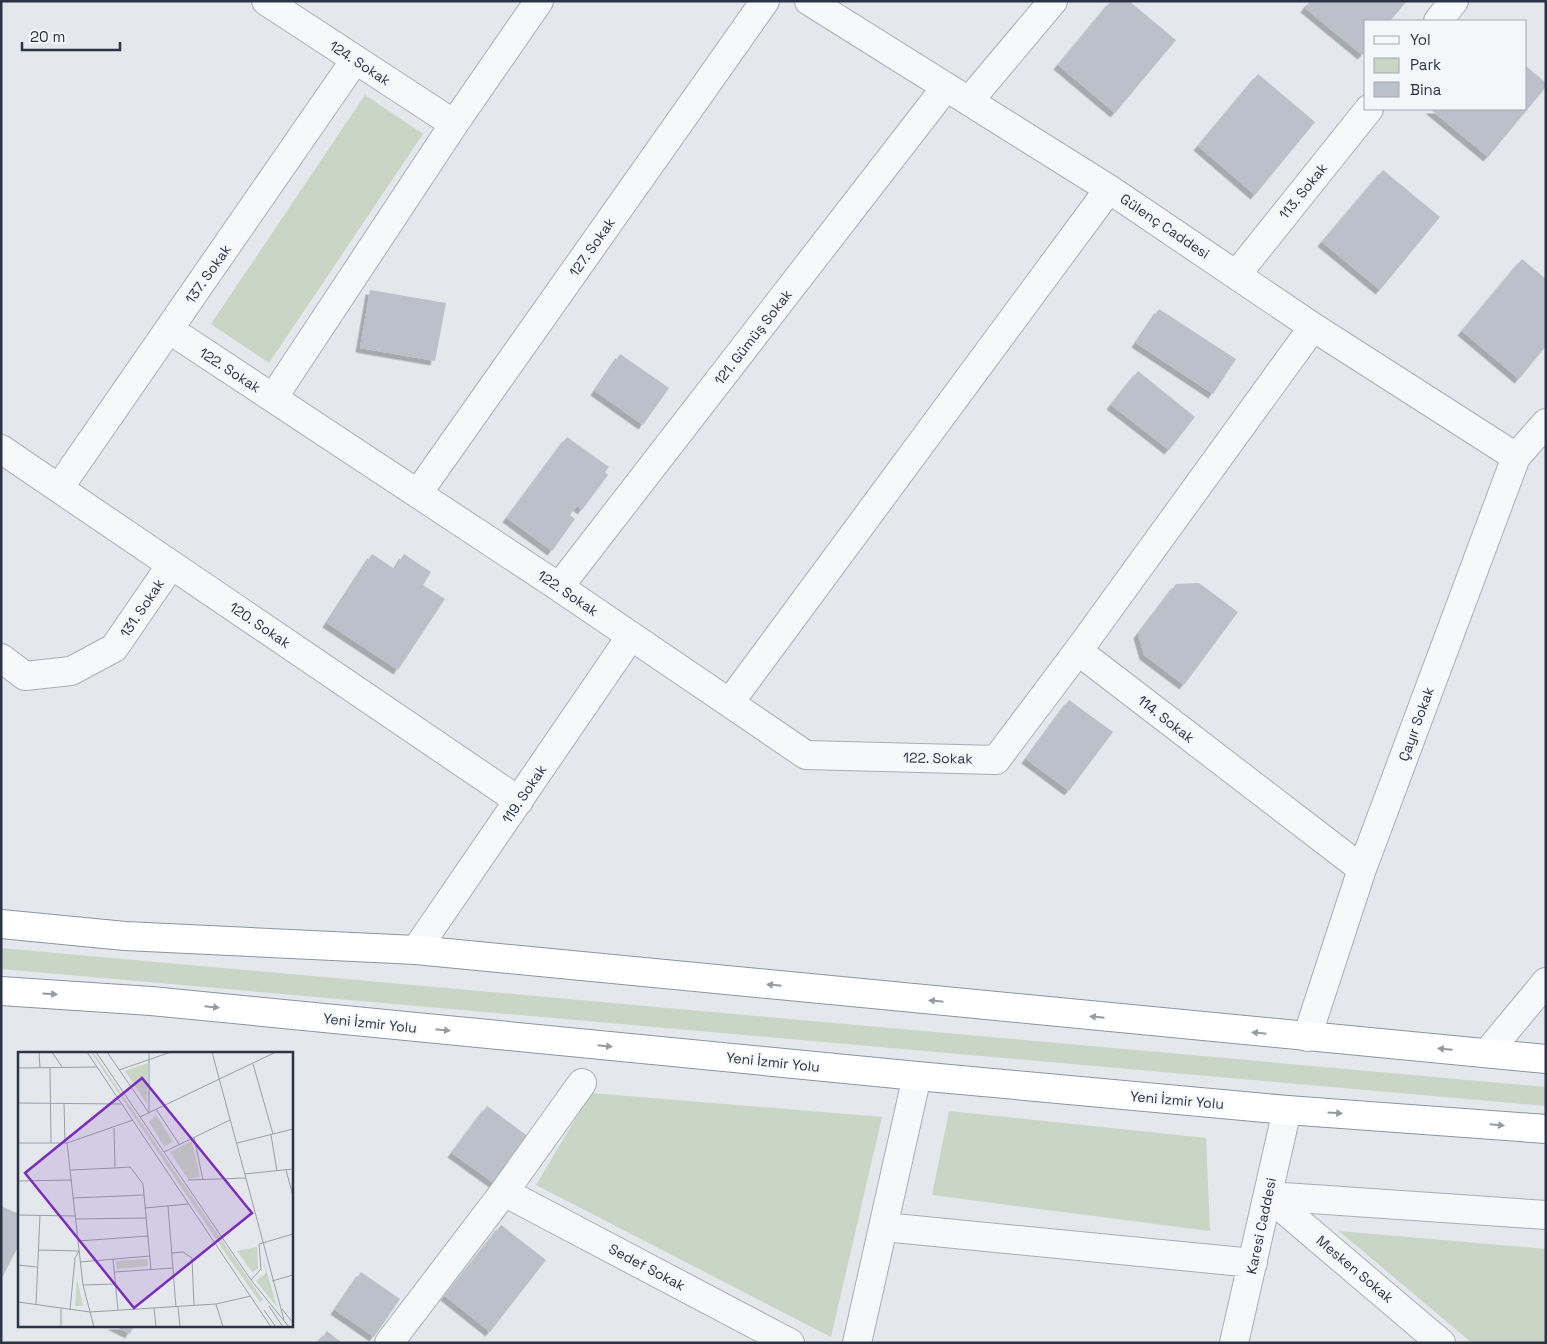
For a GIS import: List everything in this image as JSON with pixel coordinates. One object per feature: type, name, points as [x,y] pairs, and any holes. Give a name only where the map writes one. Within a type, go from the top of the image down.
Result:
[{"type":"highway","points":[[1,924],[125,936],[416,950],[1546,1059]]},
{"type":"highway","name":"Yeni İzmir Yolu","points":[[1,991],[151,1001],[1287,1110],[1546,1129]]},
{"type":"street","points":[[273,398],[454,124],[540,1]]},
{"type":"street","name":"127. Sokak","points":[[418,493],[765,1]]},
{"type":"street","name":"Gülenç Caddesi","points":[[810,1],[1109,189],[1313,327],[1535,443]]},
{"type":"street","points":[[969,101],[1053,1]]},
{"type":"street","points":[[1439,20],[1454,1]]},
{"type":"street","name":"124. Sokak","points":[[271,3],[454,124]]},
{"type":"street","name":"137. Sokak","points":[[59,488],[355,60]]},
{"type":"street","name":"121. Gümüş Sokak","points":[[559,587],[946,87]]},
{"type":"street","name":"113. Sokak","points":[[1237,274],[1368,110]]},
{"type":"street","points":[[730,702],[1109,189]]},
{"type":"street","points":[[1078,651],[1313,327]]},
{"type":"street","name":"122. Sokak","points":[[170,330],[559,587],[806,755],[996,760],[1078,651]]},
{"type":"street","name":"Çayır Sokak","points":[[1308,1037],[1362,869],[1535,443]]},
{"type":"street","name":"120. Sokak","points":[[1,449],[519,802]]},
{"type":"street","name":"131. Sokak","points":[[1,658],[25,676],[71,671],[114,648],[171,565]]},
{"type":"street","name":"119. Sokak","points":[[416,950],[631,636]]},
{"type":"street","name":"114. Sokak","points":[[1078,651],[1362,869]]},
{"type":"street","points":[[1487,1053],[1546,982]]},
{"type":"street","points":[[857,1343],[917,1076]]},
{"type":"street","points":[[389,1343],[504,1192],[582,1083]]},
{"type":"street","name":"Karesi Caddesi","points":[[1234,1343],[1287,1110]]},
{"type":"street","name":"Sedef Sokak","points":[[504,1192],[790,1343]]},
{"type":"street","points":[[1268,1196],[1546,1215]]},
{"type":"street","name":"Mesken Sokak","points":[[1268,1196],[1441,1343]]},
{"type":"street","points":[[884,1227],[1253,1263]]},
{"type":"green space","points":[[365,95],[423,134],[269,363],[211,324]]},
{"type":"green space","points":[[1,948],[1546,1087],[1546,1106],[1,969]]},
{"type":"green space","points":[[591,1093],[882,1117],[831,1337],[536,1185]]},
{"type":"green space","points":[[949,1111],[1206,1138],[1210,1231],[932,1195]]},
{"type":"green space","points":[[1339,1231],[1546,1249],[1546,1343],[1472,1343]]},
{"type":"building","points":[[1111,1],[1129,1],[1176,40],[1115,113],[1058,65]]},
{"type":"building","points":[[1310,1],[1407,1],[1391,20],[1364,20],[1364,53],[1362,55],[1305,8]]},
{"type":"building","points":[[1527,67],[1546,83],[1546,87],[1527,110]]},
{"type":"building","points":[[1258,74],[1315,122],[1255,195],[1198,146]]},
{"type":"building","points":[[1431,110],[1527,110],[1488,157]]},
{"type":"building","points":[[1383,170],[1440,217],[1380,290],[1322,242]]},
{"type":"building","points":[[1522,259],[1546,279],[1546,346],[1519,379],[1462,331]]},
{"type":"building","points":[[370,290],[446,303],[435,361],[360,348]]},
{"type":"building","points":[[1159,309],[1236,359],[1213,394],[1136,343]]},
{"type":"building","points":[[620,354],[669,388],[643,425],[595,391]]},
{"type":"building","points":[[1138,371],[1195,417],[1169,450],[1111,405]]},
{"type":"building","points":[[567,437],[609,467],[605,472],[608,475],[582,510],[577,506],[570,515],[575,519],[552,551],[507,518]]},
{"type":"building","points":[[372,554],[395,569],[404,554],[431,572],[423,585],[445,599],[398,670],[327,623]]},
{"type":"building","points":[[1199,583],[1238,612],[1184,685],[1144,655],[1138,634],[1176,584]]},
{"type":"building","points":[[1069,700],[1113,732],[1069,791],[1026,759]]},
{"type":"building","points":[[487,1106],[529,1137],[495,1184],[452,1153]]},
{"type":"building","points":[[1,1206],[18,1214],[18,1247],[1,1280]]},
{"type":"building","points":[[501,1225],[546,1260],[490,1332],[445,1296]]},
{"type":"building","points":[[361,1272],[400,1299],[374,1337],[335,1310]]},
{"type":"building","points":[[114,1326],[134,1326],[130,1334]]},
{"type":"building","points":[[327,1331],[342,1343],[318,1343]]}]
